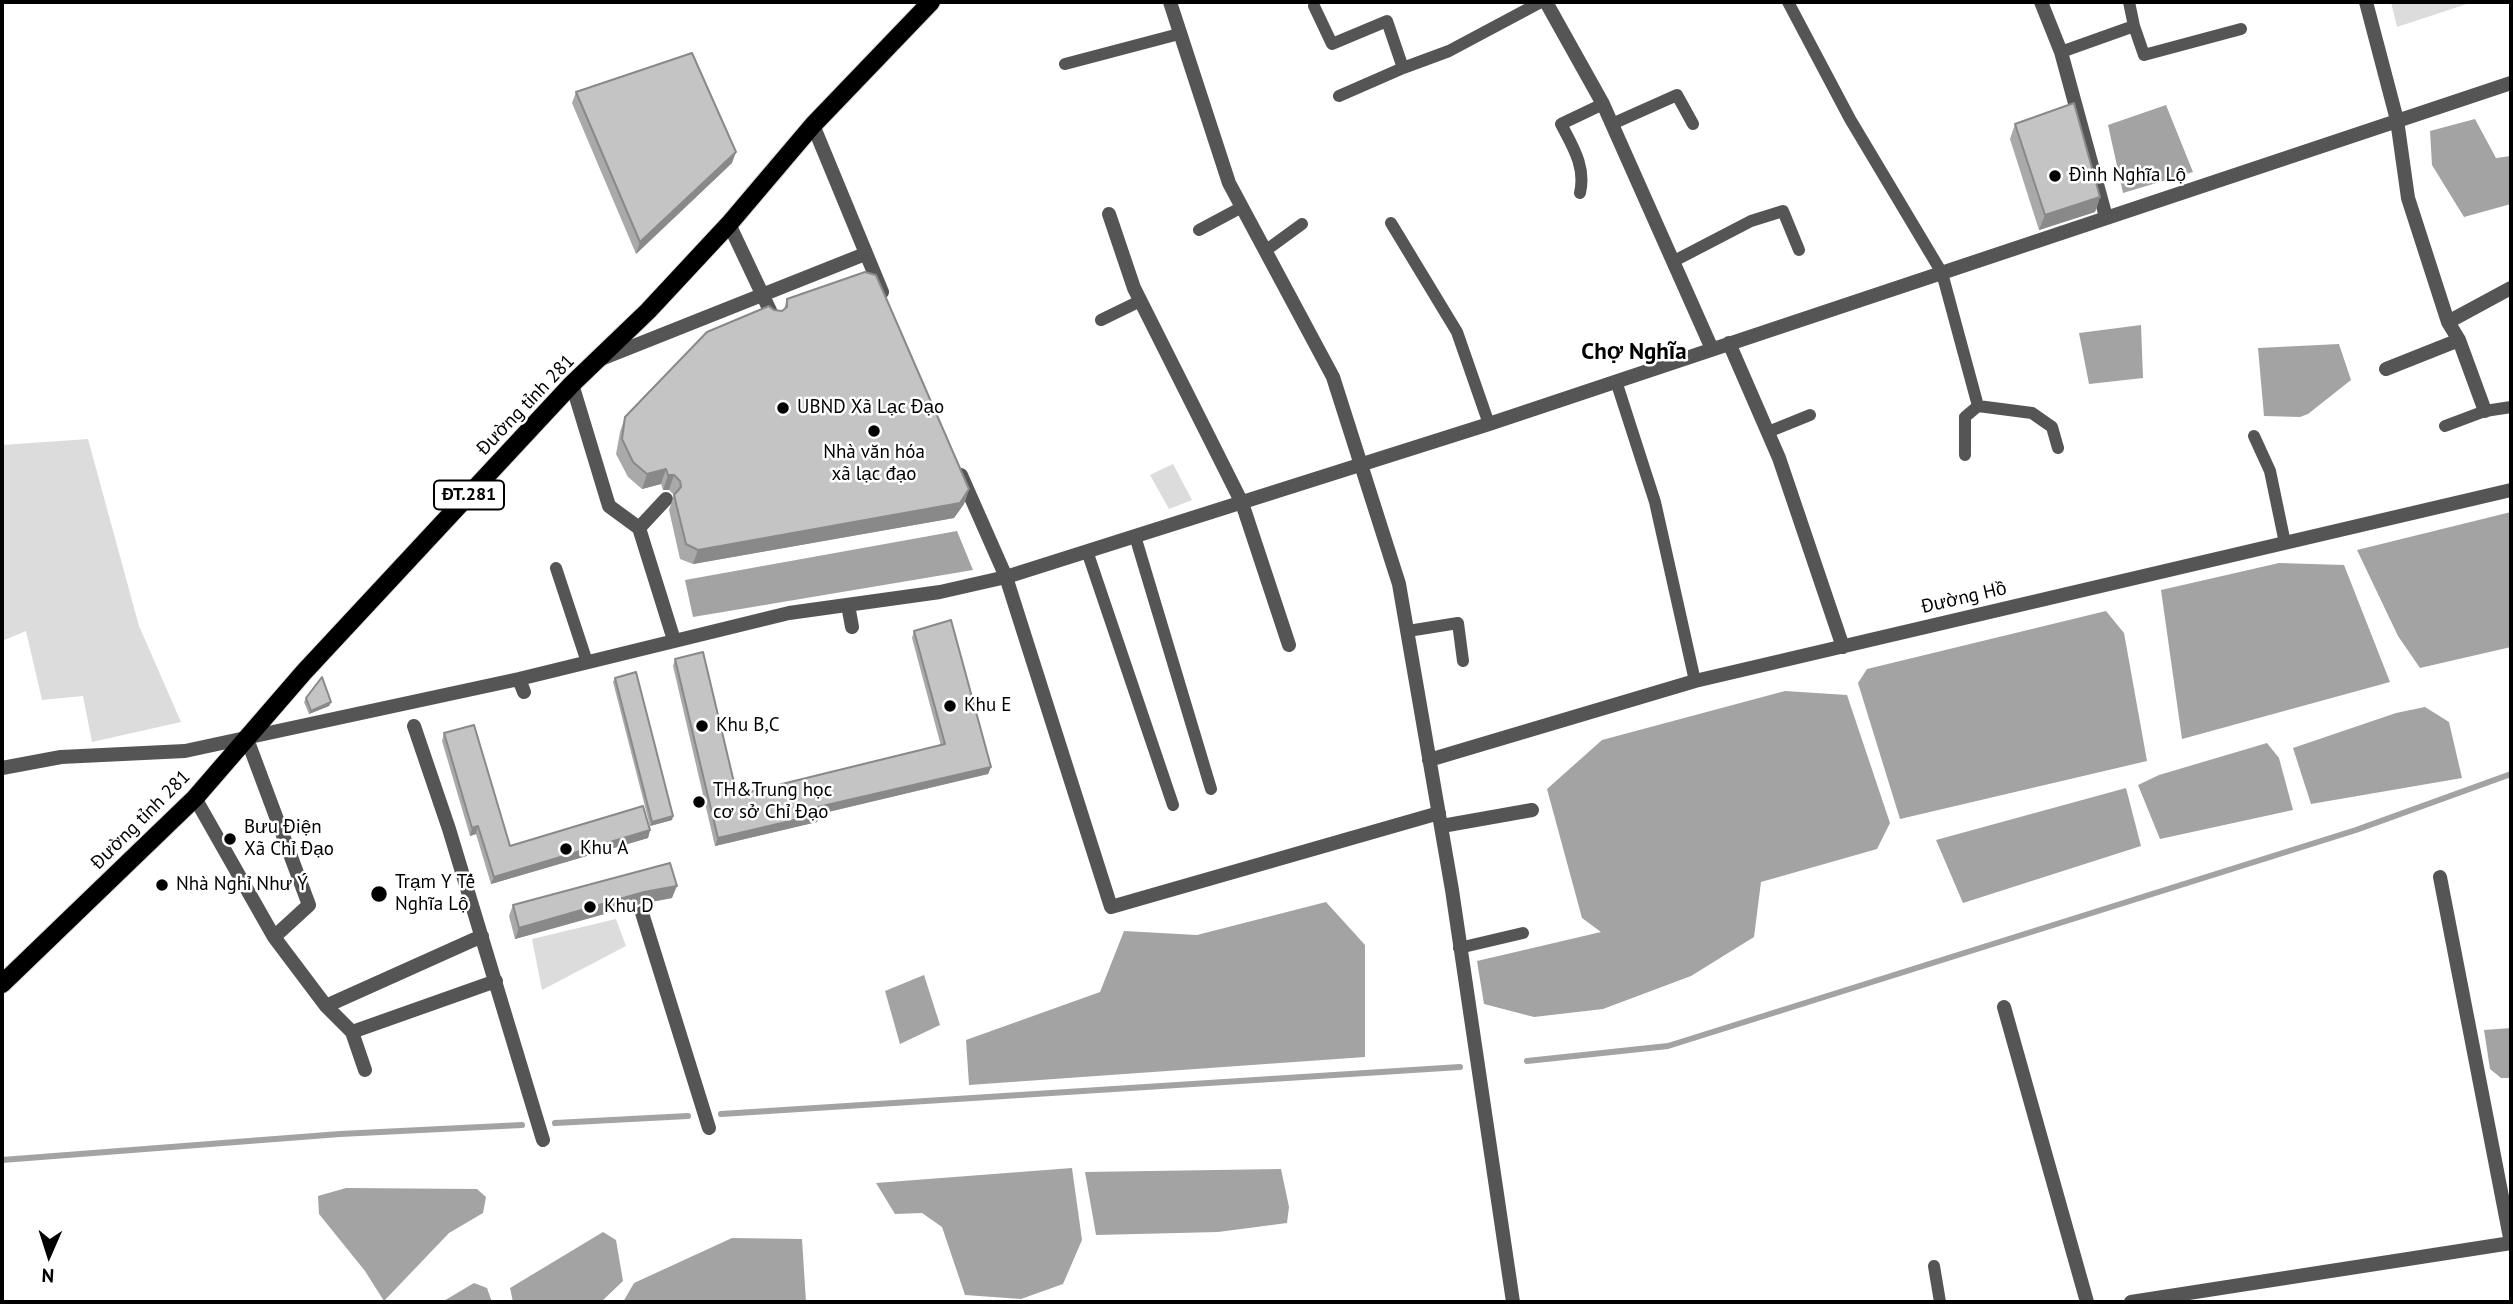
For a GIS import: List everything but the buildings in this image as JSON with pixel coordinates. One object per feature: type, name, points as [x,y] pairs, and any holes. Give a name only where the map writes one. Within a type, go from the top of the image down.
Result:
[{"type":"main road","name":"Đường tỉnh 281","points":[[2,984],[195,799],[304,672],[572,384],[600,360],[729,224],[813,125],[931,2]]},
{"type":"street","points":[[1170,2],[1229,183],[1333,377],[1399,584],[1441,820],[1513,1302]]},
{"type":"street","points":[[1543,2],[1603,104],[1712,349]]},
{"type":"street","points":[[2041,2],[2061,52],[2106,217]]},
{"type":"street","points":[[2366,2],[2397,120],[2408,198],[2448,322],[2459,340],[2485,411]]},
{"type":"street","points":[[2,768],[61,757],[185,751],[522,685],[586,662],[789,613],[940,592],[1006,577],[1489,424],[2511,83]]},
{"type":"street","points":[[813,125],[887,304]]},
{"type":"street","points":[[1109,214],[1140,301],[1242,503],[1289,645]]},
{"type":"street","points":[[729,224],[760,295],[773,317]]},
{"type":"street","points":[[600,360],[865,254]]},
{"type":"street","points":[[2448,322],[2511,288]]},
{"type":"street","points":[[2386,369],[2459,340]]},
{"type":"street","points":[[1729,343],[1768,432],[1843,647]]},
{"type":"street","points":[[572,384],[609,506],[639,528],[674,640]]},
{"type":"street","points":[[957,465],[1006,577],[1111,907],[1441,820],[1532,810]]},
{"type":"street","name":"Đường Hồ","points":[[1429,760],[1695,681],[2511,490]]},
{"type":"street","points":[[639,528],[666,499]]},
{"type":"street","points":[[848,605],[852,627]]},
{"type":"street","points":[[414,726],[482,936],[543,1140]]},
{"type":"street","points":[[247,739],[309,905],[274,937]]},
{"type":"street","points":[[195,799],[274,937],[326,1006],[352,1032],[365,1070]]},
{"type":"street","points":[[2131,1302],[2511,1243],[2440,877]]},
{"type":"street","points":[[642,913],[709,1128]]},
{"type":"street","points":[[326,1006],[482,936]]},
{"type":"street","points":[[352,1032],[496,981]]},
{"type":"street","points":[[2004,1007],[2087,1302]]},
{"type":"lane","points":[[1339,96],[1449,51],[1543,2]]},
{"type":"lane","points":[[1788,2],[1850,119],[1942,273],[1978,406]]},
{"type":"lane","points":[[2129,2],[2144,55],[2241,29]]},
{"type":"lane","points":[[1314,6],[1332,44],[1387,21],[1403,68]]},
{"type":"lane","points":[[2061,52],[2134,26]]},
{"type":"lane","points":[[1065,64],[1179,34]]},
{"type":"lane","points":[[1612,124],[1678,94],[1693,124]]},
{"type":"lane","points":[[1580,193],[1583,178],[1578,157],[1561,124],[1603,104]]},
{"type":"lane","points":[[1199,230],[1242,207]]},
{"type":"lane","points":[[1674,261],[1751,221],[1783,211],[1799,250]]},
{"type":"lane","points":[[1391,223],[1457,332],[1489,424]]},
{"type":"lane","points":[[1265,251],[1302,224]]},
{"type":"lane","points":[[1101,320],[1140,301]]},
{"type":"lane","points":[[1616,381],[1655,502],[1695,681]]},
{"type":"lane","points":[[1965,455],[1965,418],[1978,406],[2032,412],[2052,427],[2058,448]]},
{"type":"lane","points":[[2445,426],[2485,411],[2511,407]]},
{"type":"lane","points":[[1768,432],[1810,415]]},
{"type":"lane","points":[[2254,436],[2270,471],[2285,543]]},
{"type":"lane","points":[[1135,536],[1211,789]]},
{"type":"lane","points":[[1087,551],[1173,805]]},
{"type":"lane","points":[[556,568],[586,662]]},
{"type":"lane","points":[[1408,631],[1458,623],[1463,661]]},
{"type":"lane","points":[[1459,948],[1523,933]]},
{"type":"lane","points":[[1934,1266],[1940,1302]]},
{"type":"shaded area","points":[[2391,2],[2473,2],[2397,27]]},
{"type":"shaded area","points":[[2166,105],[2193,172],[2123,193],[2108,125]]},
{"type":"shaded area","points":[[2475,119],[2496,158],[2511,156],[2511,204],[2464,217],[2432,165],[2430,131]]},
{"type":"shaded area","points":[[2141,325],[2143,378],[2089,384],[2079,333]]},
{"type":"shaded area","points":[[2339,344],[2351,380],[2308,414],[2300,417],[2264,416],[2258,348]]},
{"type":"shaded area","points":[[88,439],[139,626],[181,722],[92,742],[83,696],[42,700],[26,631],[2,641],[2,445]]},
{"type":"shaded area","points":[[1173,464],[1192,500],[1169,509],[1150,475]]},
{"type":"shaded area","points":[[2511,512],[2511,647],[2420,668],[2398,636],[2357,550]]},
{"type":"shaded area","points":[[957,531],[973,570],[693,617],[685,580]]},
{"type":"shaded area","points":[[2279,563],[2344,565],[2390,682],[2182,739],[2161,590]]},
{"type":"shaded area","points":[[2106,611],[2124,633],[2147,761],[1900,819],[1858,683],[1867,669]]},
{"type":"shaded area","points":[[1785,691],[1847,695],[1890,823],[1877,849],[1761,882],[1754,937],[1691,976],[1603,1009],[1534,1017],[1484,1004],[1477,961],[1601,932],[1582,918],[1547,789],[1602,740]]},
{"type":"shaded area","points":[[2425,707],[2449,722],[2462,778],[2311,804],[2293,748],[2396,713]]},
{"type":"shaded area","points":[[2267,743],[2279,758],[2293,810],[2160,839],[2138,785],[2159,775]]},
{"type":"shaded area","points":[[2126,788],[2141,846],[1963,903],[1936,840]]},
{"type":"shaded area","points":[[1326,902],[1365,945],[1365,1057],[969,1085],[966,1040],[1100,992],[1124,931],[1197,935]]},
{"type":"shaded area","points":[[616,919],[626,946],[542,990],[532,939]]},
{"type":"shaded area","points":[[924,975],[940,1025],[900,1044],[885,991]]},
{"type":"shaded area","points":[[2511,1028],[2511,1078],[2501,1078],[2490,1069],[2484,1030]]},
{"type":"shaded area","points":[[1072,1168],[1082,1240],[1063,1284],[1021,1299],[965,1295],[942,1227],[922,1213],[895,1214],[876,1183]]},
{"type":"shaded area","points":[[1281,1169],[1289,1207],[1287,1223],[1218,1232],[1096,1235],[1085,1172]]},
{"type":"shaded area","points":[[346,1188],[477,1189],[486,1197],[483,1213],[449,1233],[384,1301],[365,1271],[319,1214],[318,1196]]},
{"type":"shaded area","points":[[603,1232],[616,1240],[623,1281],[601,1302],[513,1302],[510,1288]]},
{"type":"shaded area","points":[[732,1238],[802,1239],[806,1302],[623,1302],[634,1283]]},
{"type":"shaded area","points":[[474,1283],[487,1288],[492,1302],[442,1302]]},
{"type":"waterway","points":[[1527,1061],[1668,1046],[2356,830],[2511,774]]},
{"type":"waterway","points":[[721,1114],[1460,1067]]},
{"type":"waterway","points":[[555,1123],[688,1116]]},
{"type":"waterway","points":[[2,1160],[340,1134],[522,1125]]},
{"type":"place","name":"Đình Nghĩa Lộ","points":[[2055,176]]},
{"type":"place","name":"UBND Xã Lạc Đạo","points":[[783,408]]},
{"type":"place","name":"Nhà văn hóa xã lạc đạo","points":[[874,431]]},
{"type":"place","name":"Khu E","points":[[950,706]]},
{"type":"place","name":"Khu B,C","points":[[702,726]]},
{"type":"place","name":"TH&Trung học cơ sở Chỉ Đạo","points":[[699,802]]},
{"type":"place","name":"Bưu Điện Xã Chỉ Đạo","points":[[230,839]]},
{"type":"place","name":"Khu A","points":[[566,849]]},
{"type":"place","name":"Nhà Nghỉ Như Ý","points":[[162,885]]},
{"type":"place","name":"Trạm Y Tế Nghĩa Lộ","points":[[379,894]]},
{"type":"place","name":"Khu D","points":[[590,907]]},
{"type":"district","name":"Chợ Nghĩa","points":[[1634,352]]}]
